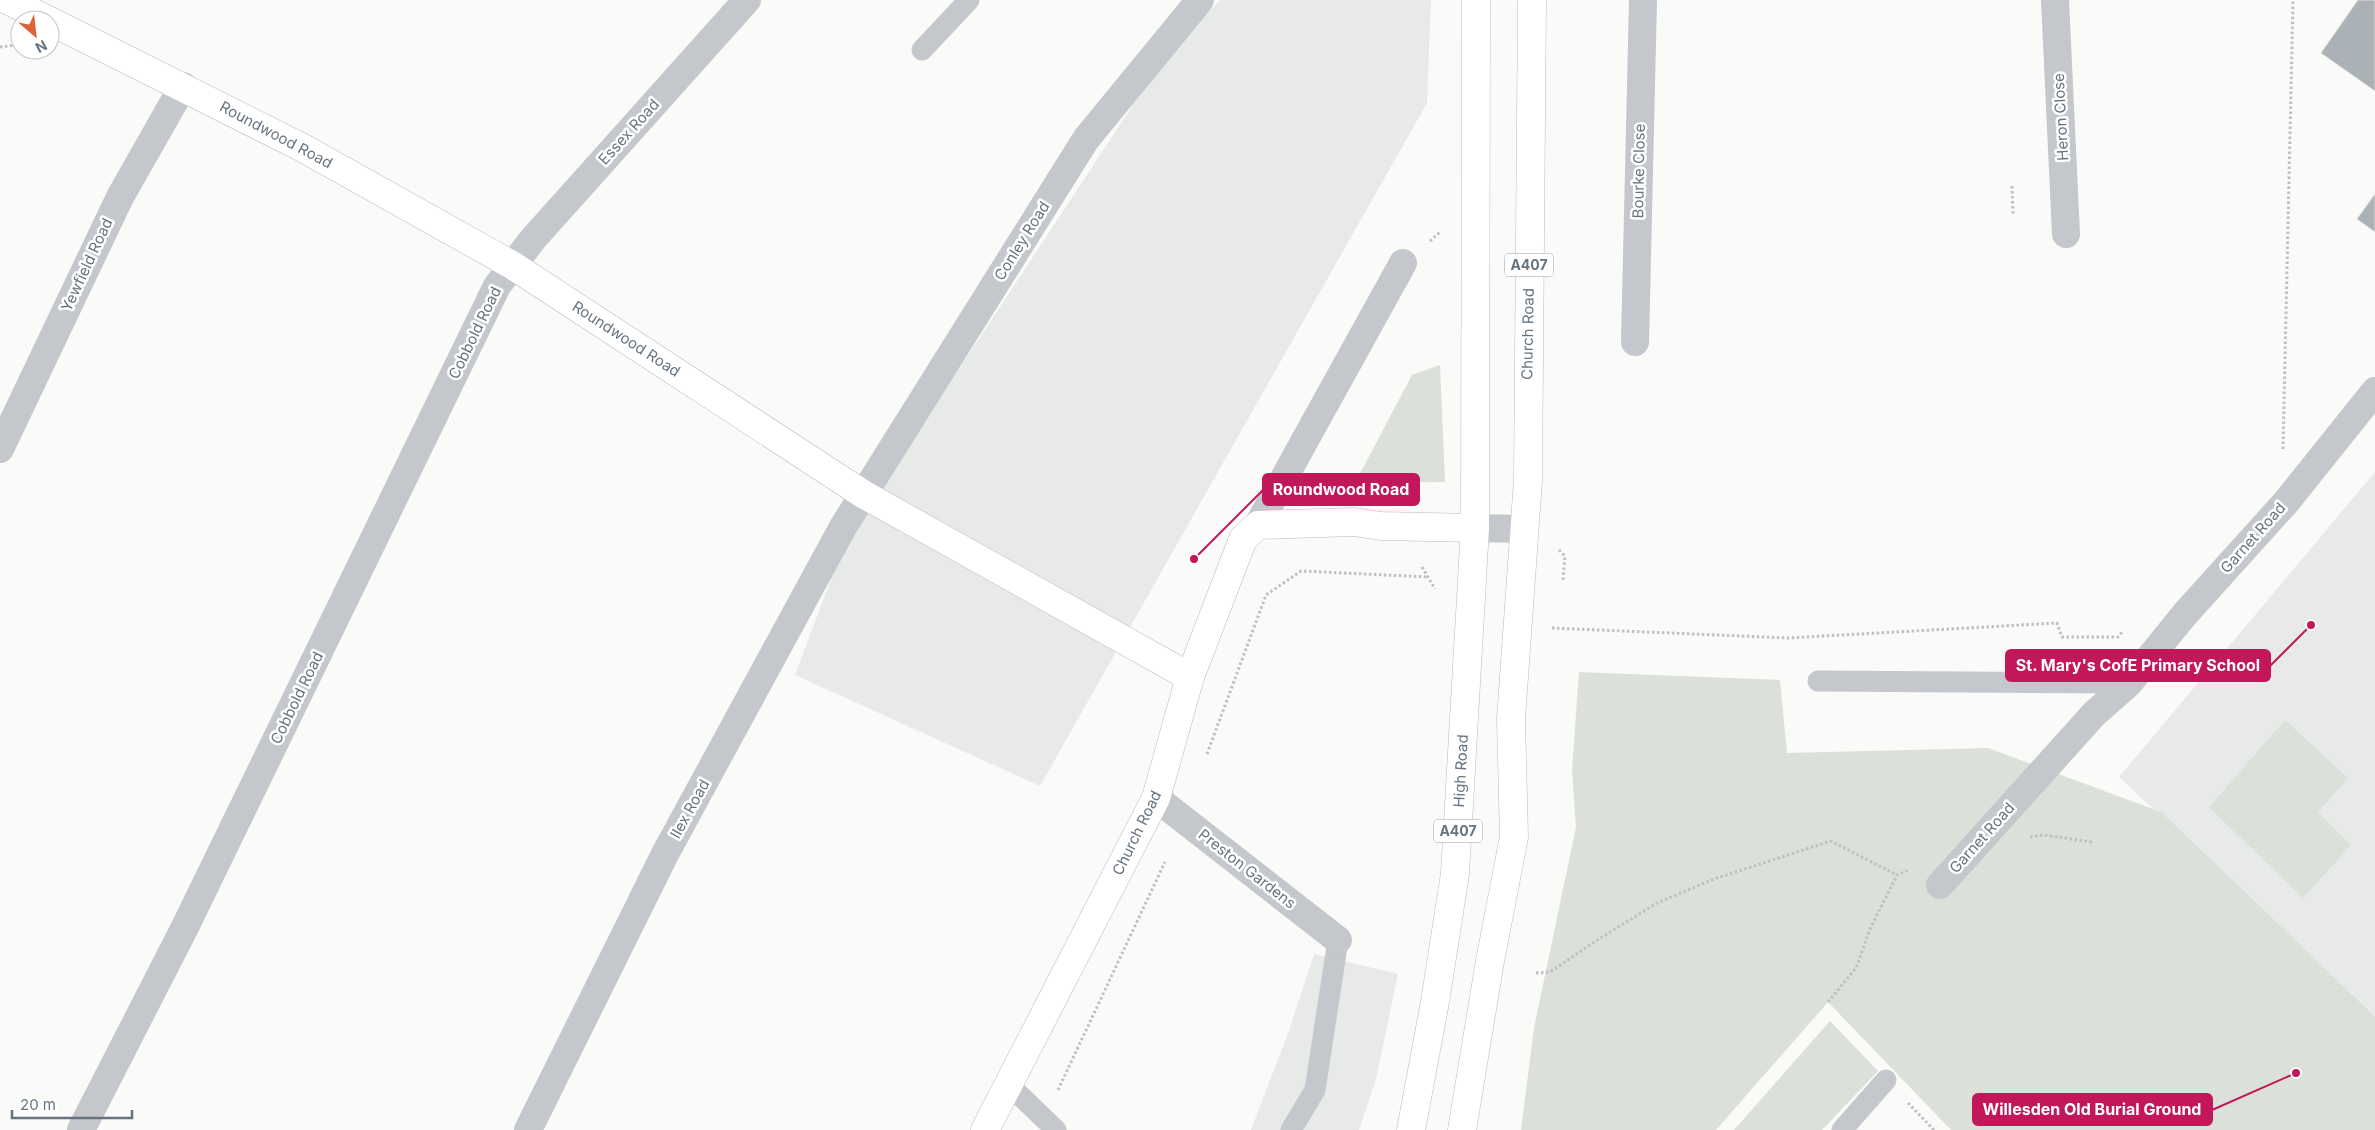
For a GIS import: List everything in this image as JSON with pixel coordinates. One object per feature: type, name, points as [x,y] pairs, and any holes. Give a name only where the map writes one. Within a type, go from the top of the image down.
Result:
[{"type":"street","name":"Roundwood Road","points":[[7,0],[28,10]]},
{"type":"street","name":"Essex Road","points":[[512,265],[747,0]]},
{"type":"street","name":"Conley Road","points":[[863,494],[1086,139],[1200,0]]},
{"type":"street","name":"A407","points":[[1475,528],[1476,0]]},
{"type":"street","name":"Church Road","points":[[1524,529],[1528,480],[1532,0]]},
{"type":"street","name":"Bourke Close","points":[[1635,342],[1644,0]]},
{"type":"street","name":"Heron Close","points":[[2055,0],[2066,234]]},
{"type":"street","name":"Roundwood Road","points":[[60,25],[304,148],[512,265],[863,494],[1190,677]]},
{"type":"street","name":"Yewfield Road","points":[[0,448],[120,197],[183,86]]},
{"type":"street","name":"Church Road","points":[[985,1130],[1156,798],[1190,677],[1242,539],[1258,525],[1403,263]]},
{"type":"street","name":"Cobbold Road","points":[[81,1130],[190,918],[497,286],[512,265]]},
{"type":"street","name":"Garnet Road","points":[[1940,884],[2094,714],[2129,683],[2185,614],[2287,501],[2375,391]]},
{"type":"street","name":"Ilex Road","points":[[528,1130],[665,854],[863,494]]},
{"type":"street","points":[[1258,525],[1354,522],[1381,526],[1524,529]]},
{"type":"street","name":"High Road","points":[[1411,1130],[1435,1002],[1455,874],[1475,528]]},
{"type":"street","name":"A407","points":[[1462,1130],[1490,962],[1514,837],[1511,719],[1524,529]]},
{"type":"street","name":"Preston Gardens","points":[[1156,798],[1338,940]]},
{"type":"lane","points":[[922,50],[969,0]]},
{"type":"lane","points":[[1818,681],[2129,683]]},
{"type":"lane","points":[[1291,1130],[1315,1090],[1338,940]]},
{"type":"lane","points":[[1842,1130],[1886,1080]]},
{"type":"lane","points":[[1008,1084],[1056,1130]]},
{"type":"path","points":[[2283,455],[2293,0]]},
{"type":"path","points":[[2012,186],[2013,215]]},
{"type":"path","points":[[1563,580],[1566,556]]},
{"type":"path","points":[[1205,760],[1266,594],[1301,571],[1428,577]]},
{"type":"path","points":[[1546,628],[1788,638],[2056,623],[2062,637],[2118,636],[2124,629]]},
{"type":"path","points":[[1536,973],[1550,972],[1657,903],[1714,879],[1831,841],[1897,875]]},
{"type":"path","points":[[1056,1094],[1166,859]]},
{"type":"shaded area","points":[[1220,0],[1431,0],[1427,103],[1040,786],[795,675],[863,494],[895,466],[1160,64]]},
{"type":"shaded area","points":[[1440,365],[1445,482],[1355,483],[1412,375]]},
{"type":"shaded area","points":[[2375,472],[2375,1015],[2119,777]]},
{"type":"shaded area","points":[[1579,672],[1780,680],[1787,753],[1988,748],[2161,812],[2375,1016],[2375,1130],[1951,1130],[1828,1002],[1716,1130],[1521,1130],[1534,1028],[1576,827],[1572,770]]},
{"type":"shaded area","points":[[2285,720],[2348,778],[2318,812],[2351,845],[2303,898],[2209,807]]},
{"type":"shaded area","points":[[1314,954],[1398,974],[1376,1079],[1359,1130],[1251,1130],[1290,1028]]},
{"type":"shaded area","points":[[1830,1021],[1878,1071],[1822,1130],[1734,1130]]},
{"type":"building","points":[[2358,0],[2375,0],[2375,91],[2321,53]]},
{"type":"building","points":[[2375,194],[2375,232],[2357,219]]},
{"type":"place","name":"Roundwood Road","points":[[1194,559]]},
{"type":"place","name":"St. Mary's CofE Primary School","points":[[2311,625]]},
{"type":"place","name":"Willesden Old Burial Ground","points":[[2296,1073]]}]
